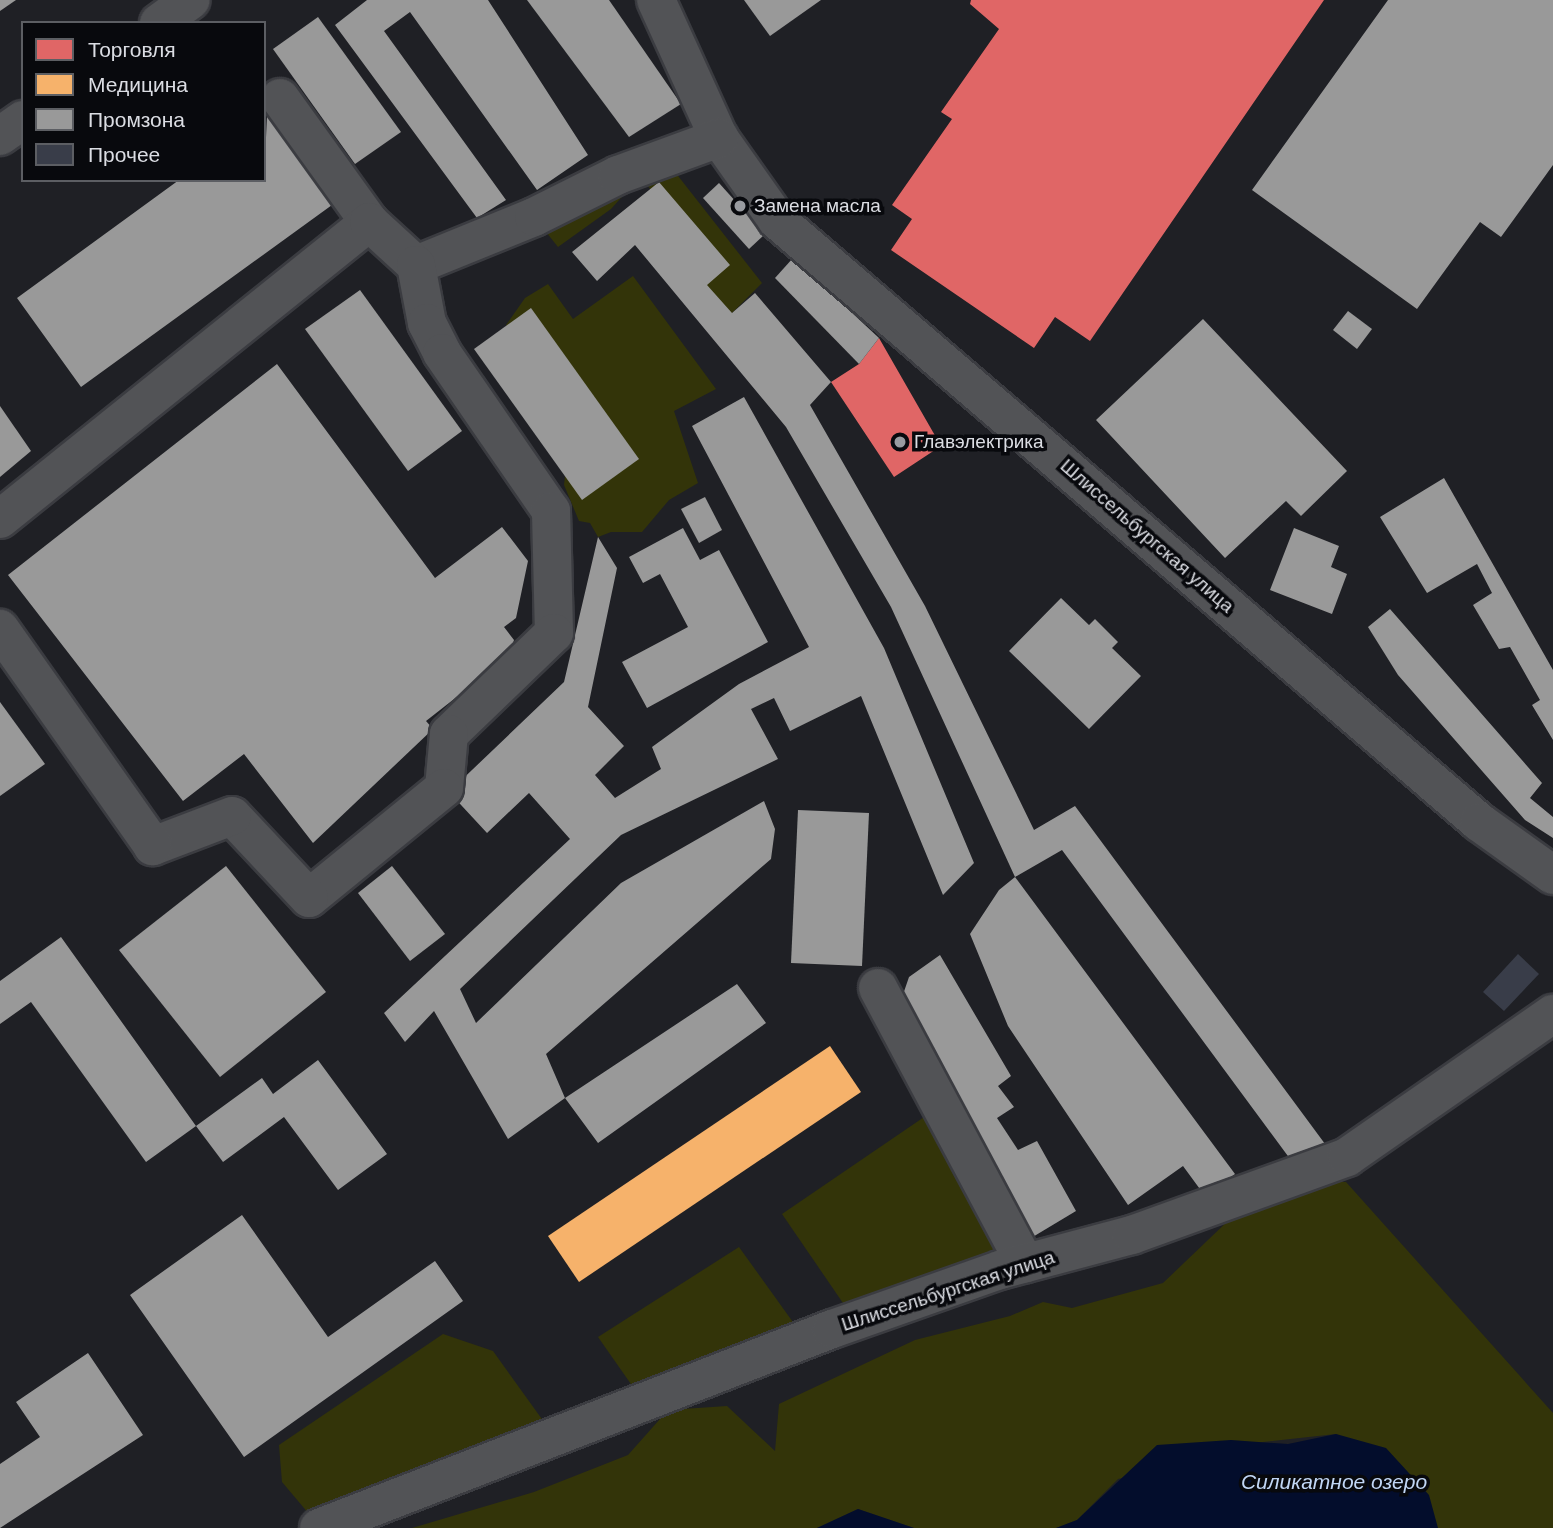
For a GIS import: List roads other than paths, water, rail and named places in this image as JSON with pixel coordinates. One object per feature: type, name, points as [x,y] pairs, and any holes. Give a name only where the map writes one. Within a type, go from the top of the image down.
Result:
[{"type":"street","points":[[162,21],[191,0]]},
{"type":"street","name":"Шлиссельбургская улица","points":[[656,0],[719,138],[777,220],[1479,822],[1553,875]]},
{"type":"street","points":[[0,629],[153,846],[232,816],[309,898],[444,788],[449,734],[554,633],[551,510],[442,354],[427,323],[416,265],[369,222],[280,98]]},
{"type":"street","points":[[0,136],[21,121]]},
{"type":"street","points":[[416,265],[534,217],[618,175],[719,138]]},
{"type":"street","points":[[0,519],[369,222]]},
{"type":"street","points":[[878,988],[1025,1263]]},
{"type":"street","name":"Шлиссельбургская улица","points":[[319,1528],[832,1329],[1025,1263],[1132,1234],[1347,1157],[1553,1014]]},
{"type":"water","name":"Силикатное озеро","points":[[1336,1434],[1386,1448],[1429,1495],[1438,1528],[1056,1528],[1077,1520],[1157,1445],[1231,1440],[1288,1444]]},
{"type":"water","points":[[858,1509],[914,1528],[817,1528]]},
{"type":"place","name":"Замена масла","points":[[740,206]]},
{"type":"place","name":"Главэлектрика","points":[[900,442]]}]
